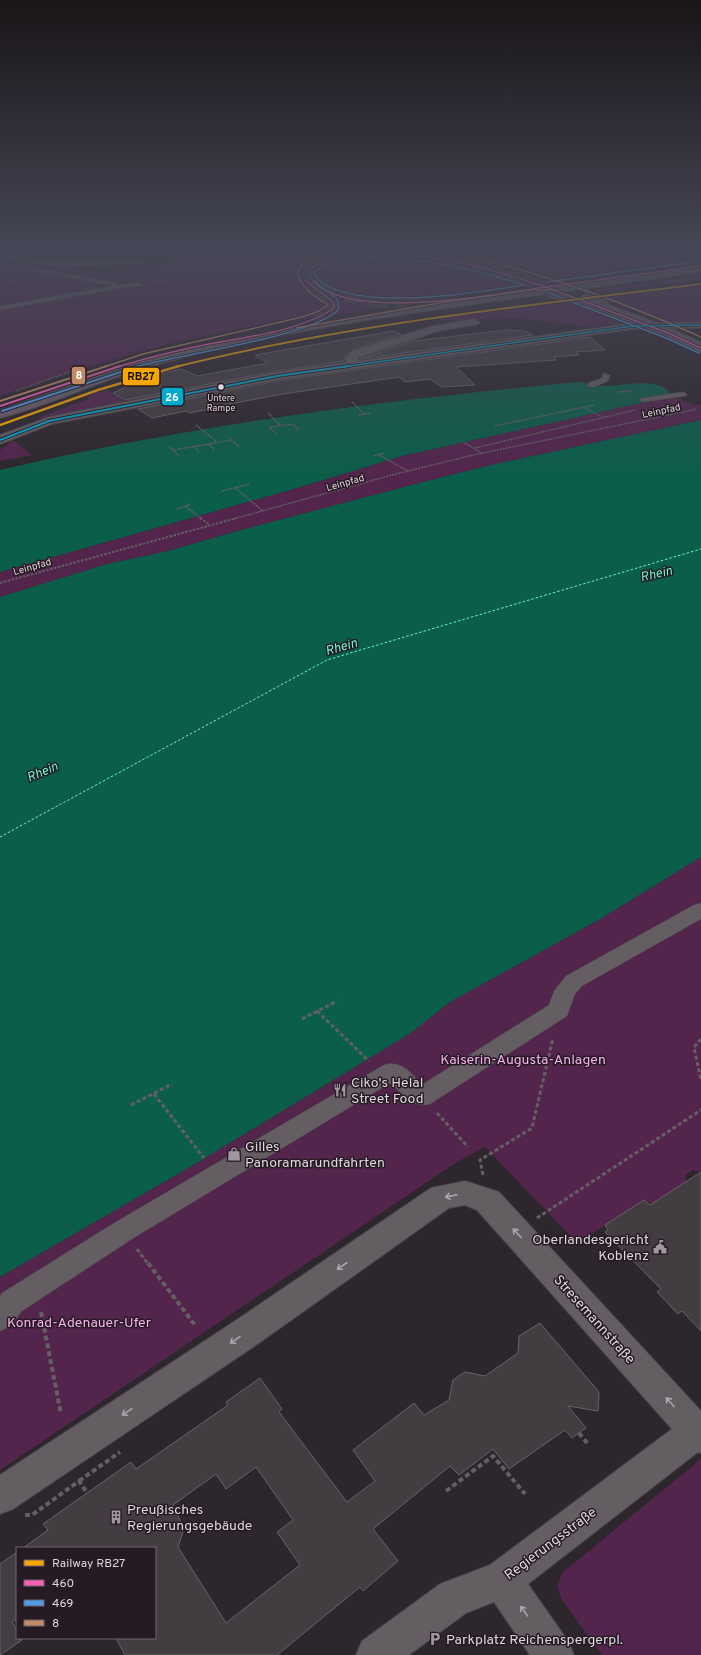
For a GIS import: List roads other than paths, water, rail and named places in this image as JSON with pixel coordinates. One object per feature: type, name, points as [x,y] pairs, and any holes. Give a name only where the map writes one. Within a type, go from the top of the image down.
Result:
[{"type":"highway","points":[[265,333],[296,324]]},
{"type":"highway","points":[[0,406],[144,359],[265,333],[315,324]]},
{"type":"highway","points":[[0,414],[103,377],[185,353],[325,324]]},
{"type":"highway","points":[[103,377],[209,351],[346,324]]},
{"type":"main road","points":[[644,324],[701,348]]},
{"type":"main road","points":[[653,324],[701,342]]},
{"type":"street","points":[[357,364],[350,359],[356,354],[437,328],[460,324]]},
{"type":"street","points":[[0,440],[49,422],[221,387],[357,364],[633,326],[701,325]]},
{"type":"street","points":[[0,1318],[12,1302],[123,1231],[392,1071],[422,1097],[560,1010],[565,991],[574,981],[701,910]]},
{"type":"street","name":"Stresemannstraße","points":[[11,1505],[247,1332],[442,1197],[465,1192],[488,1202],[699,1434]]},
{"type":"street","name":"Regierungsstraße","points":[[376,1655],[454,1598],[502,1580],[699,1434]]},
{"type":"street","points":[[502,1580],[554,1655]]},
{"type":"lane","points":[[591,384],[605,379],[606,374]]},
{"type":"lane","points":[[643,400],[683,394]]},
{"type":"water","points":[[579,382],[597,386],[640,383],[658,385],[665,388],[670,394],[642,398],[645,402],[402,456],[304,486],[0,572],[0,470],[144,440],[288,416],[433,397]]},
{"type":"water","name":"Rhein","points":[[701,420],[701,857],[600,919],[450,1002],[409,1034],[200,1161],[0,1277],[0,597],[107,564],[168,551],[241,530],[427,481],[491,465]]},
{"type":"rail line","name":"RB27","points":[[0,425],[74,398],[174,367],[261,347],[391,324]]},
{"type":"place","name":"Untere Rampe","points":[[221,387]]},
{"type":"place","name":"Ciko's Helal Street Food","points":[[340,1090]]},
{"type":"place","name":"Gilles Panoramarundfahrten","points":[[234,1154]]},
{"type":"place","name":"Oberlandesgericht Koblenz","points":[[660,1247]]},
{"type":"place","name":"Preußisches Regierungsgebäude","points":[[116,1517]]},
{"type":"place","name":"Parkplatz Reichenspergerpl.","points":[[435,1639]]},
{"type":"park label","name":"Kaiserin-Augusta-Anlagen","points":[[523,1059]]},
{"type":"park label","name":"Konrad-Adenauer-Ufer","points":[[79,1322]]}]
